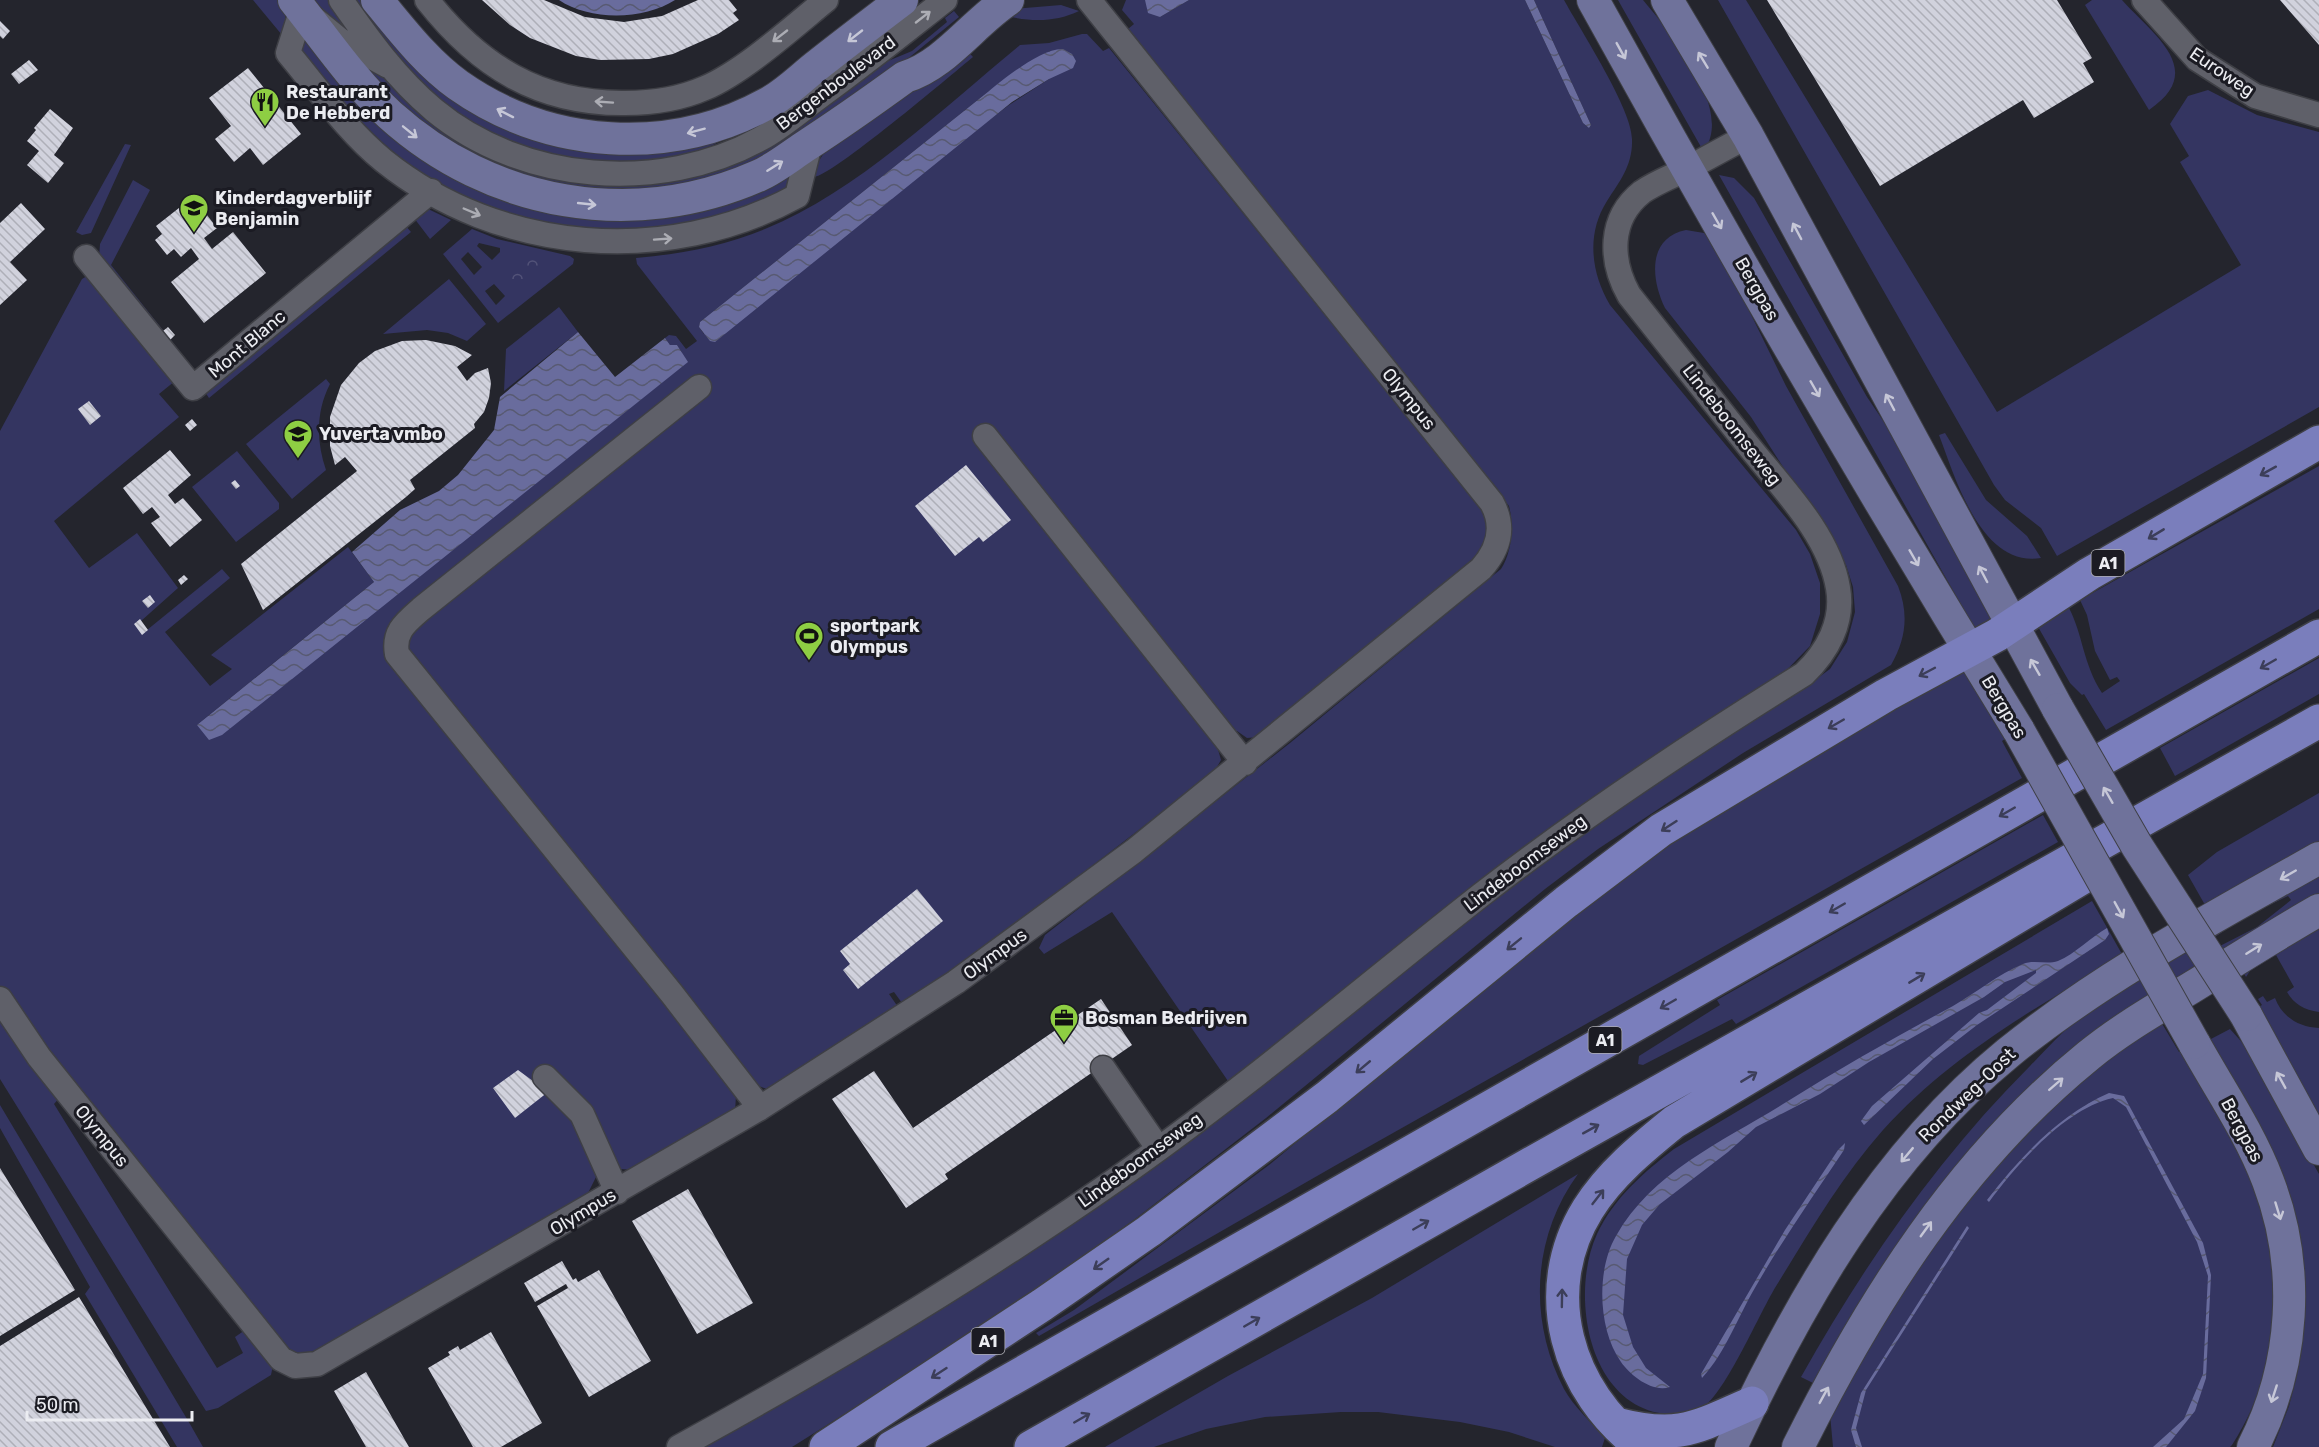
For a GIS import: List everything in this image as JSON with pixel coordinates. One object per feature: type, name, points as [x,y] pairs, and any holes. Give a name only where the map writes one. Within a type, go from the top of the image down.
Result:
[{"type":"highway","name":"A1","points":[[826,1447],[1042,1305],[1149,1231],[1327,1097],[1566,902],[1661,830],[1886,695],[2011,625],[2089,574],[2319,442]]},
{"type":"highway","name":"A1","points":[[892,1447],[2319,636]]},
{"type":"highway","points":[[1032,1447],[1521,1168],[2319,721]]},
{"type":"highway","points":[[1642,1447],[1599,1407],[1588,1391],[1569,1348],[1562,1321],[1563,1286],[1569,1248],[1588,1209],[1624,1163],[1674,1122],[2064,890],[2269,749]]},
{"type":"highway","points":[[1616,1424],[1648,1432],[1681,1431],[1752,1404]]},
{"type":"main road","name":"Bergenboulevard","points":[[377,0],[420,52],[458,85],[506,115],[552,131],[616,140],[650,139],[713,126],[770,102],[902,0]]},
{"type":"main road","name":"Bergenboulevard","points":[[905,77],[915,59],[990,0]]},
{"type":"main road","name":"Bergenboulevard","points":[[298,5],[369,93],[409,131],[454,163],[505,186],[536,195],[601,206],[666,203],[720,190],[760,175],[810,144],[905,77],[924,71],[987,14],[1008,0]]},
{"type":"main road","name":"Bergpas","points":[[1593,0],[1687,169],[1969,650],[2019,731],[2268,1180],[2282,1223],[2288,1267],[2289,1330],[2284,1362],[2264,1425],[2253,1447]]},
{"type":"main road","points":[[1667,0],[1748,136],[2058,708],[2137,846],[2246,1015],[2319,1149]]},
{"type":"main road","name":"Rondweg-Oost","points":[[1731,1447],[1809,1297],[1858,1219],[1921,1138],[1976,1082],[2007,1054],[2080,998],[2153,953],[2319,858]]},
{"type":"main road","points":[[1798,1447],[1847,1353],[1903,1263],[1954,1191],[2043,1094],[2089,1055],[2133,1023],[2319,910]]},
{"type":"street","name":"Bergenboulevard","points":[[341,0],[388,66],[428,105],[459,128],[489,144],[532,161],[564,169],[632,172],[663,170],[720,156],[760,139],[945,0]]},
{"type":"street","points":[[427,0],[468,43],[510,75],[559,97],[604,103],[650,103],[705,88],[752,59],[826,0]]},
{"type":"street","name":"Olympus","points":[[0,999],[39,1057],[281,1359],[296,1366],[317,1364],[760,1108],[956,982],[1126,857],[1245,763],[1481,569],[1496,547],[1500,525],[1492,502],[1089,0]]},
{"type":"street","name":"Euroweg","points":[[2144,0],[2197,59],[2255,96],[2319,116]]},
{"type":"street","name":"Bergenboulevard","points":[[388,66],[340,40],[298,5],[288,53],[356,136],[385,161],[430,191],[495,222],[546,236],[599,242],[677,238],[746,221],[797,196],[810,144]]},
{"type":"street","name":"Bergenboulevard","points":[[720,156],[770,102]]},
{"type":"street","name":"Lindeboomseweg","points":[[679,1447],[928,1303],[1023,1242],[1230,1096],[1560,836],[1638,781],[1804,674],[1828,647],[1837,617],[1839,592],[1824,549],[1797,507],[1629,296],[1615,263],[1614,250],[1617,231],[1625,213],[1642,192],[1748,136]]},
{"type":"street","name":"Mont Blanc","points":[[86,256],[193,388],[430,191]]},
{"type":"street","points":[[699,387],[421,609],[401,627],[395,644],[397,654],[672,994],[760,1108]]},
{"type":"street","points":[[985,436],[1245,763]]},
{"type":"street","points":[[1103,1068],[1158,1148]]},
{"type":"street","points":[[545,1077],[582,1114],[616,1192]]},
{"type":"green space","points":[[253,0],[285,0],[285,31],[282,35]]},
{"type":"green space","points":[[302,0],[334,0],[366,45]]},
{"type":"green space","points":[[349,0],[369,0],[555,139],[739,127],[713,145],[681,156],[646,162],[574,159],[538,151],[503,139],[472,124],[444,105],[406,68]]},
{"type":"green space","points":[[1126,0],[1145,0],[1160,17],[1189,0],[1525,0],[1583,123],[1589,128],[1591,125],[1534,0],[1564,0],[1615,90],[1630,126],[1632,139],[1628,165],[1600,214],[1596,227],[1595,267],[1604,293],[1610,305],[1796,530],[1810,554],[1820,583],[1820,614],[1810,646],[1779,678],[1608,788],[1228,1081],[1112,912],[1044,954],[1039,948],[1045,935],[1290,743],[1501,569],[1510,547],[1511,522],[1509,506],[1132,35],[1128,29],[1134,24],[1122,10]]},
{"type":"green space","points":[[1618,0],[1643,0],[1668,30],[1694,70],[1705,92],[1711,112],[1711,132],[1705,149],[1701,147]]},
{"type":"green space","points":[[1718,0],[1746,0],[1997,412],[2241,265],[2180,162],[2189,156],[2170,124],[2188,96],[2208,90],[2257,115],[2319,132],[2319,407],[2057,556],[2041,528],[2005,500],[1994,485]]},
{"type":"green space","points":[[2092,0],[2122,0],[2160,40],[2169,53],[2175,67],[2174,81],[2166,95],[2149,110],[2085,5]]},
{"type":"green space","points":[[1061,5],[1079,11],[1044,20],[1007,16],[1014,9]]},
{"type":"green space","points":[[954,11],[959,17],[905,61],[728,181],[569,196],[435,143],[345,51],[377,71],[405,99],[470,147],[678,178],[884,57],[888,61],[912,51],[947,22],[945,18]]},
{"type":"green space","points":[[305,27],[364,98],[567,209],[793,165],[791,186],[712,217],[684,224],[646,229],[607,230],[567,227],[529,220],[491,208],[421,173],[366,127],[302,52]]},
{"type":"green space","name":"sportpark Olympus","points":[[1087,34],[1103,51],[1109,48],[1479,505],[1485,517],[1487,529],[1480,553],[1259,737],[1247,738],[1237,731],[1217,746],[1221,760],[1214,772],[975,956],[902,1003],[894,992],[889,994],[898,1007],[774,1087],[767,1089],[756,1085],[736,1096],[735,1111],[633,1170],[621,1169],[616,1165],[595,1169],[596,1177],[588,1193],[315,1354],[306,1357],[287,1353],[61,1096],[54,1104],[217,1368],[243,1353],[235,1337],[248,1328],[273,1365],[271,1375],[218,1408],[206,1411],[0,1079],[0,431],[82,279],[87,276],[175,381],[159,394],[179,417],[54,521],[89,568],[137,533],[178,588],[141,621],[147,630],[222,569],[230,578],[165,632],[210,686],[232,669],[211,655],[348,547],[374,582],[198,724],[682,353],[677,345],[670,345],[665,338],[669,335],[676,336],[686,349],[697,341],[637,264],[636,258],[686,252],[718,245],[750,235],[800,213],[866,171],[930,121],[1020,45],[1049,43]],"holes":[[[1050,51],[1049,79],[1009,105],[704,334],[699,327],[700,322],[989,91]]]},
{"type":"green space","points":[[963,46],[973,57],[866,144],[814,177],[817,164],[827,148]]},
{"type":"green space","points":[[125,144],[131,145],[91,233],[82,235],[76,232]]},
{"type":"green space","points":[[1719,175],[1734,178],[1754,198],[1867,397],[1941,506],[1998,614],[1978,635]]},
{"type":"green space","points":[[133,180],[150,190],[111,265],[182,354],[177,357],[99,258],[100,244]]},
{"type":"green space","points":[[426,208],[451,220],[430,239],[414,218]]},
{"type":"green space","points":[[405,225],[411,232],[209,398],[205,392]]},
{"type":"green space","points":[[472,229],[497,239],[570,256],[574,259],[573,264],[498,323],[443,254]],"holes":[[[479,243],[500,248],[500,252],[492,260],[477,246]],[[468,252],[482,267],[474,275],[461,259]],[[494,284],[505,296],[496,305],[485,291]]]},
{"type":"green space","points":[[1686,230],[1704,233],[1717,245],[1786,386],[1898,586],[1905,616],[1903,636],[1891,665],[1743,753],[1598,849],[1545,889],[1266,1118],[1135,1219],[1005,1313],[792,1447],[703,1447],[933,1311],[1574,838],[1725,737],[1792,697],[1830,669],[1847,642],[1855,612],[1853,587],[1846,565],[1751,417],[1665,308],[1657,285],[1656,261],[1664,241],[1673,234]]},
{"type":"green space","points":[[527,257],[541,261],[546,266],[545,270],[514,293],[502,274]]},
{"type":"green space","points":[[449,279],[486,324],[467,341],[448,333],[427,330],[383,334]]},
{"type":"green space","points":[[559,307],[578,332],[504,391],[506,349]]},
{"type":"green space","points":[[326,379],[330,384],[322,405],[319,437],[326,470],[292,499],[246,444]]},
{"type":"green space","points":[[1945,433],[1986,500],[2027,536],[2041,558],[2020,557],[2002,549],[1987,535],[1962,495],[1939,435]]},
{"type":"green space","points":[[237,451],[279,503],[279,509],[236,542],[192,487]]},
{"type":"green space","points":[[2319,466],[2319,609],[2106,730],[2084,694],[2082,695],[2070,683],[2037,625],[2069,608],[2091,671],[2102,693],[2120,681],[2117,677],[2110,680],[2095,651],[2087,615],[2080,600]]},
{"type":"green space","points":[[2319,658],[2319,694],[2175,776],[2160,748]]},
{"type":"green space","points":[[1962,672],[1969,673],[1998,721],[2005,739],[2002,741],[2022,778],[1338,1164],[1039,1336],[1036,1333],[1074,1310],[1269,1165],[1516,959],[1684,832],[1936,683]]},
{"type":"green space","points":[[2319,793],[2319,844],[2205,905],[2188,875],[2217,852]]},
{"type":"green space","points":[[2043,815],[2058,842],[1736,1024],[1732,1019],[1643,1065],[1638,1064],[1639,1056],[1720,1005],[1717,1000]]},
{"type":"green space","points":[[2319,871],[2319,895],[2044,1074],[2009,1108],[1945,1181],[1916,1219],[1889,1259],[1815,1384],[1801,1377],[1877,1253],[1934,1175],[1996,1101],[2076,1019],[2132,978]],"holes":[[[2288,896],[2291,900],[2257,927],[2216,948],[2212,939],[2243,918]]]},
{"type":"green space","points":[[2092,901],[2123,956],[2027,1013],[1967,1055],[1910,1103],[1883,1130],[1840,1185],[1814,1224],[1771,1296],[1732,1369],[1711,1399],[1700,1409],[1683,1414],[1652,1411],[1627,1399],[1608,1378],[1595,1352],[1587,1322],[1585,1291],[1588,1261],[1597,1234],[1612,1209],[1630,1187],[1674,1149]]},
{"type":"green space","points":[[2319,921],[2319,1012],[2300,1006],[2293,1000],[2287,992],[2294,987],[2276,955],[2250,971],[2246,977],[2240,967]]},
{"type":"green space","points":[[2263,996],[2267,1002],[2275,998],[2282,1011],[2292,1020],[2305,1026],[2319,1028],[2319,1123],[2257,1008],[2262,1005],[2258,999]]},
{"type":"green space","points":[[2158,1017],[2212,1099],[2239,1149],[2254,1186],[2273,1261],[2275,1298],[2273,1336],[2265,1372],[2252,1409],[2232,1445],[2230,1447],[1833,1447],[1830,1414],[1837,1396],[1947,1220],[2062,1086]]},
{"type":"green space","points":[[2230,1029],[2248,1049],[2319,1174],[2319,1447],[2273,1447],[2289,1406],[2297,1375],[2304,1317],[2209,1040]]},
{"type":"green space","points":[[0,1105],[203,1447],[177,1447],[85,1294],[90,1287],[0,1128]]},
{"type":"green space","points":[[1578,1174],[1551,1224],[1540,1279],[1540,1307],[1552,1363],[1568,1395],[1605,1438],[1602,1447],[1555,1447],[1509,1432],[1460,1422],[1378,1412],[1341,1412],[1265,1417],[1206,1429],[1154,1447],[1105,1447],[1228,1376],[1372,1298]]},
{"type":"water","points":[[559,0],[675,0],[648,11],[601,15],[572,7]]},
{"type":"water","points":[[1145,0],[1189,0],[1160,17],[1148,13]]},
{"type":"water","points":[[1525,0],[1534,0],[1591,125],[1589,128],[1583,123]]},
{"type":"water","points":[[1063,49],[1072,54],[1076,61],[1073,68],[1049,79],[1012,102],[715,342],[710,341],[699,327],[700,322],[1004,79],[1035,58],[1054,50]]},
{"type":"water","points":[[578,332],[615,377],[665,338],[670,345],[677,345],[688,362],[222,735],[209,740],[197,725],[374,582],[352,552],[400,510],[439,491],[458,475],[494,430],[500,397]]},
{"type":"water","points":[[2107,928],[2109,934],[2105,940],[1977,1025],[1933,1059],[1864,1125],[1861,1121],[1872,1106],[1979,1013],[1987,1010],[2036,973],[2036,970],[2005,982],[1984,997],[1869,1062],[1820,1094],[1756,1127],[1728,1152],[1660,1204],[1642,1225],[1627,1259],[1623,1315],[1633,1347],[1646,1368],[1670,1387],[1656,1387],[1642,1382],[1625,1367],[1613,1349],[1604,1317],[1602,1300],[1605,1266],[1616,1236],[1650,1192],[1671,1174],[1717,1143],[1890,1040],[1953,1006],[2005,973],[2027,963],[2058,961]]},
{"type":"water","points":[[2109,1093],[2124,1096],[2203,1243],[2211,1275],[2206,1378],[2195,1411],[2166,1447],[2153,1447],[2184,1419],[2203,1374],[2208,1276],[2197,1242],[2126,1107],[2113,1098],[2095,1104],[2060,1125],[2028,1155],[1989,1202],[1987,1200],[2027,1153],[2057,1125],[2073,1113]]},
{"type":"water","points":[[1845,1143],[1844,1150],[1777,1251],[1725,1345],[1702,1378],[1701,1374],[1785,1230]]},
{"type":"water","points":[[1967,1226],[1969,1228],[1866,1390],[1856,1428],[1862,1447],[1856,1447],[1851,1430],[1861,1393]]},
{"type":"building","points":[[482,0],[544,0],[585,17],[624,22],[662,16],[698,0],[729,0],[737,10],[733,13],[739,20],[718,34],[673,54],[649,59],[600,60],[576,56],[530,38],[510,25]]},
{"type":"building","points":[[1767,0],[2057,0],[2092,58],[2083,63],[2094,82],[2034,118],[2023,100],[1880,186]]},
{"type":"building","points":[[2280,0],[2319,0],[2319,45]]},
{"type":"building","points":[[0,21],[10,31],[3,39],[0,36]]},
{"type":"building","points":[[29,60],[38,70],[19,84],[11,74]]},
{"type":"building","points":[[248,68],[301,134],[263,165],[250,148],[234,162],[215,139],[231,126],[209,98]]},
{"type":"building","points":[[50,109],[73,128],[54,155],[64,163],[48,183],[27,165],[39,151],[27,141],[36,130],[34,128]]},
{"type":"building","points":[[193,197],[217,228],[204,238],[212,249],[233,232],[266,273],[204,323],[171,282],[199,259],[191,248],[181,257],[174,249],[167,255],[155,240],[162,234],[156,226]]},
{"type":"building","points":[[21,203],[45,229],[10,262],[27,280],[0,305],[0,223]]},
{"type":"building","points":[[168,327],[175,335],[170,340],[163,331]]},
{"type":"building","points":[[426,340],[455,346],[472,355],[457,367],[467,381],[475,373],[488,368],[491,383],[489,398],[484,412],[474,424],[475,428],[410,480],[415,489],[406,497],[263,610],[241,564],[357,471],[345,457],[335,465],[330,446],[330,417],[341,385],[359,363],[375,351],[402,341]]},
{"type":"building","points":[[89,401],[101,416],[90,425],[78,409]]},
{"type":"building","points":[[192,419],[197,425],[190,431],[185,425]]},
{"type":"building","points":[[170,450],[191,475],[168,495],[175,504],[183,498],[202,520],[170,547],[151,523],[160,517],[152,507],[143,514],[123,488]]},
{"type":"building","points":[[966,465],[1011,520],[983,542],[979,537],[955,556],[915,506]]},
{"type":"building","points":[[235,480],[240,486],[236,489],[231,483]]},
{"type":"building","points":[[184,575],[188,579],[181,585],[178,580]]},
{"type":"building","points":[[150,595],[155,602],[148,608],[142,601]]},
{"type":"building","points":[[140,619],[148,630],[142,635],[134,624]]},
{"type":"building","points":[[917,889],[943,921],[858,989],[843,970],[850,964],[840,951]]},
{"type":"building","points":[[1101,999],[1132,1045],[945,1174],[948,1179],[906,1208],[832,1099],[874,1071],[913,1128]]},
{"type":"building","points":[[518,1070],[548,1092],[515,1118],[493,1088]]},
{"type":"building","points":[[0,1168],[75,1290],[0,1336]]},
{"type":"building","points":[[688,1189],[753,1303],[697,1334],[632,1221]]},
{"type":"building","points":[[562,1261],[573,1280],[576,1278],[578,1282],[599,1270],[651,1361],[589,1397],[537,1306],[568,1288],[566,1284],[535,1302],[524,1283]]},
{"type":"building","points":[[79,1297],[170,1447],[0,1447],[0,1346]]},
{"type":"building","points":[[491,1332],[542,1423],[501,1447],[473,1447],[428,1368],[450,1355],[448,1352],[458,1346],[460,1350]]},
{"type":"building","points":[[366,1372],[409,1447],[366,1447],[334,1391]]},
{"type":"place","name":"Restaurant De Hebberd","points":[[265,128]]},
{"type":"place","name":"Kinderdagverblijf Benjamin","points":[[194,234]]},
{"type":"place","name":"Yuverta vmbo","points":[[298,460]]},
{"type":"place","name":"sportpark Olympus","points":[[809,662]]},
{"type":"place","name":"Bosman Bedrijven","points":[[1064,1044]]}]
